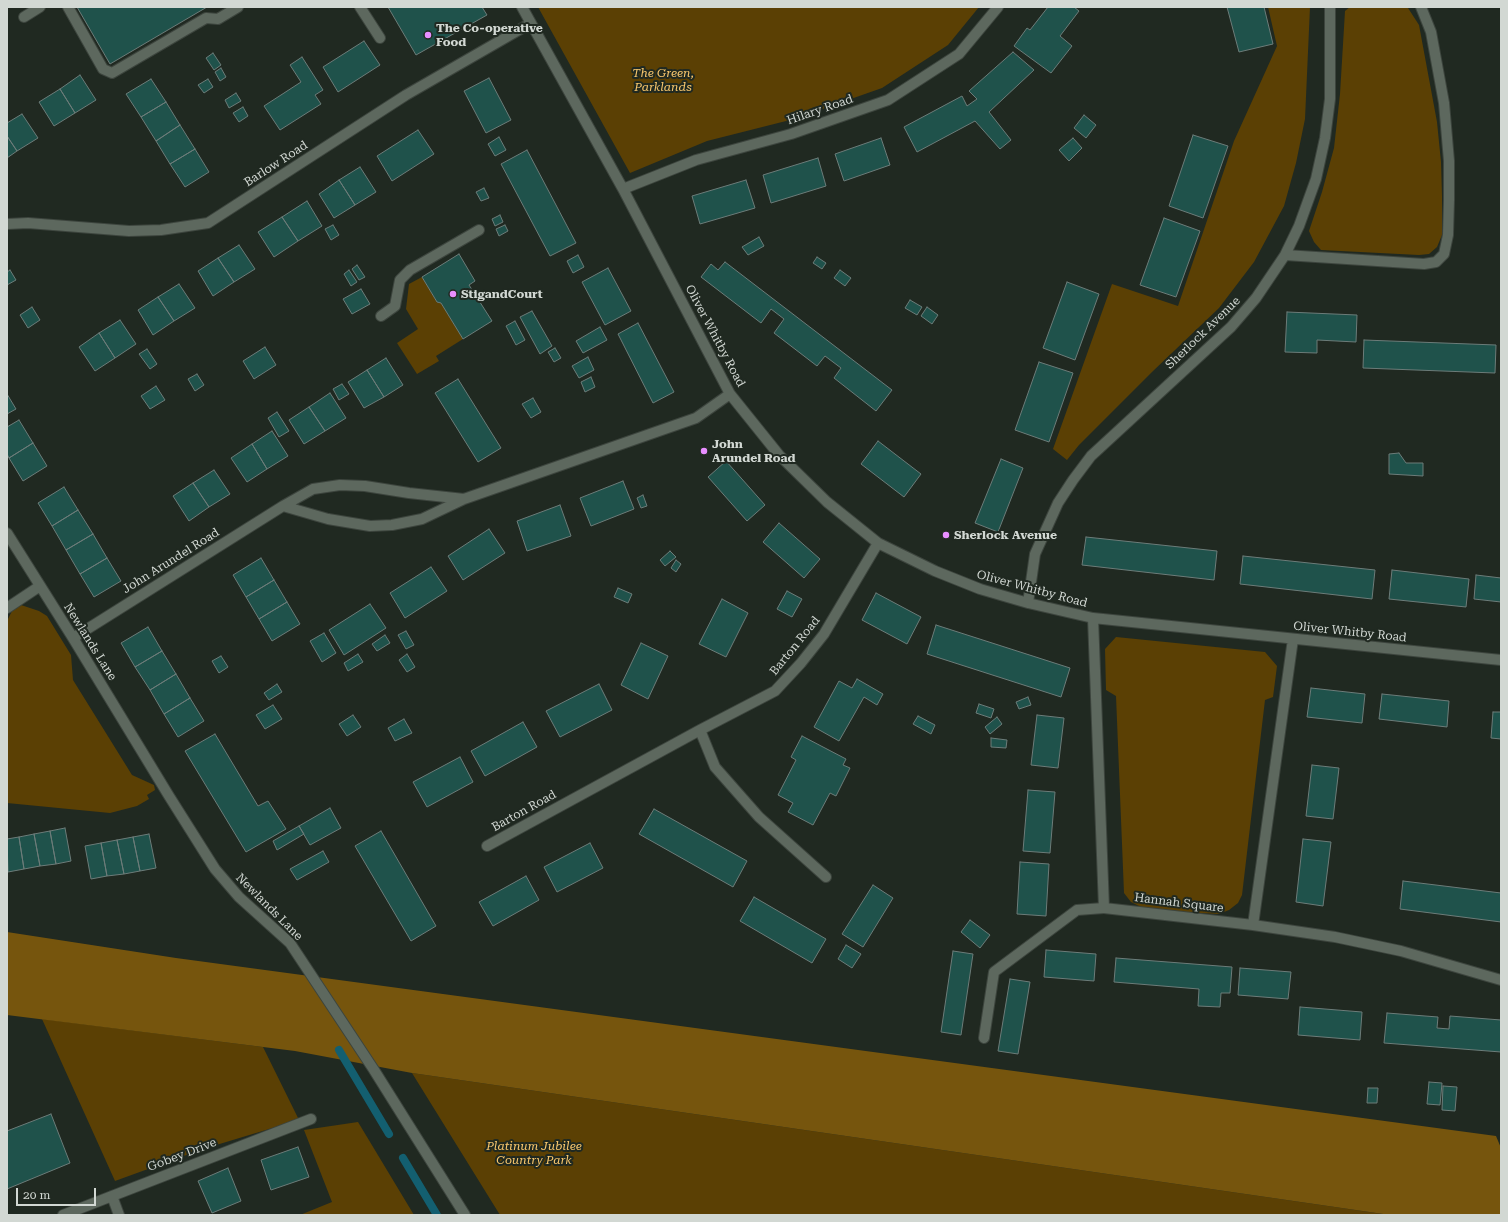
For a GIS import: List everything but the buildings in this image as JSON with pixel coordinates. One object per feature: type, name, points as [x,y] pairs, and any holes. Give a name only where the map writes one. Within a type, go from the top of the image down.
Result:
[{"type":"street","points":[[24,17],[40,7]]},
{"type":"street","points":[[68,7],[103,69],[112,73],[206,18],[218,19],[238,7]]},
{"type":"street","points":[[360,7],[380,38]]},
{"type":"street","name":"Oliver Whitby Road","points":[[522,7],[623,189],[730,394],[779,454],[827,502],[878,543],[980,590],[1028,604],[1093,618],[1501,660]]},
{"type":"street","name":"Hilary Road","points":[[623,189],[696,160],[792,134],[888,100],[959,54],[998,7]]},
{"type":"street","name":"Sherlock Avenue","points":[[1028,604],[1035,554],[1058,503],[1073,480],[1091,456],[1231,327],[1256,298],[1285,255],[1299,226],[1316,179],[1325,138],[1330,99],[1330,7]]},
{"type":"street","points":[[1285,255],[1424,264],[1436,262],[1444,254],[1448,235],[1449,200],[1449,161],[1444,103],[1431,32],[1421,7]]},
{"type":"street","name":"Barlow Road","points":[[7,224],[28,223],[129,231],[160,230],[208,223],[406,95],[531,23]]},
{"type":"street","points":[[381,316],[395,306],[400,280],[410,270],[479,230]]},
{"type":"street","name":"John Arundel Road","points":[[283,506],[328,520],[370,526],[392,525],[422,519],[464,499],[696,418],[730,394]]},
{"type":"street","name":"John Arundel Road","points":[[73,638],[283,506],[313,489],[340,485],[365,486],[409,493],[464,499]]},
{"type":"street","name":"Newlands Lane","points":[[7,533],[169,796],[216,869],[239,897],[290,943],[374,1070],[466,1215]]},
{"type":"street","name":"Barton Road","points":[[487,846],[700,730],[775,691],[801,663],[824,634],[878,543]]},
{"type":"street","points":[[7,608],[40,586]]},
{"type":"street","points":[[1093,618],[1104,908]]},
{"type":"street","points":[[1253,925],[1293,639]]},
{"type":"street","points":[[700,730],[715,767],[759,817],[826,877]]},
{"type":"street","name":"Hannah Square","points":[[984,1038],[994,972],[1077,910],[1104,908],[1253,925],[1335,937],[1401,951],[1501,980]]},
{"type":"street","name":"Gobey Drive","points":[[63,1215],[311,1119]]},
{"type":"street","points":[[112,1196],[119,1215]]},
{"type":"green space","name":"The Green, Parklands","points":[[538,7],[979,7],[948,45],[882,88],[794,119],[707,141],[630,173]]},
{"type":"green space","points":[[1268,7],[1310,7],[1305,119],[1296,163],[1284,206],[1254,262],[1219,308],[1079,445],[1067,460],[1053,449],[1112,284],[1178,306],[1234,141],[1277,46]]},
{"type":"green space","points":[[1350,7],[1405,7],[1408,8],[1419,25],[1437,122],[1441,162],[1442,235],[1437,247],[1429,254],[1419,255],[1321,250],[1314,242],[1309,231],[1334,148],[1340,94],[1345,11]]},
{"type":"green space","points":[[422,277],[437,302],[441,303],[463,339],[436,356],[439,361],[417,374],[397,343],[418,329],[406,309],[409,284]]},
{"type":"green space","points":[[21,605],[39,611],[47,616],[71,655],[73,680],[132,775],[154,785],[155,790],[147,795],[149,799],[137,806],[110,813],[7,803],[7,621],[12,611]]},
{"type":"green space","points":[[1116,637],[1265,652],[1277,666],[1273,697],[1265,700],[1242,895],[1238,903],[1229,910],[1219,914],[1182,912],[1141,907],[1131,902],[1124,893],[1116,696],[1106,690],[1105,649]]},
{"type":"green space","points":[[42,1019],[263,1047],[299,1120],[203,1149],[115,1181]]},
{"type":"green space","name":"Platinum Jubilee Country Park","points":[[412,1073],[1390,1215],[500,1215]]},
{"type":"green space","points":[[358,1122],[414,1215],[300,1215],[332,1202],[304,1130]]},
{"type":"shaded area","points":[[7,932],[176,958],[1496,1136],[1501,1148],[1501,1215],[1390,1215],[412,1073],[295,1051],[7,1015]]},
{"type":"waterway","points":[[339,1050],[389,1134]]},
{"type":"waterway","points":[[403,1158],[437,1215]]},
{"type":"place","name":"The Co-operative Food","points":[[428,35]]},
{"type":"place","name":"StigandCourt","points":[[453,294]]},
{"type":"place","name":"John Arundel Road","points":[[704,451]]},
{"type":"place","name":"Sherlock Avenue","points":[[946,535]]}]
